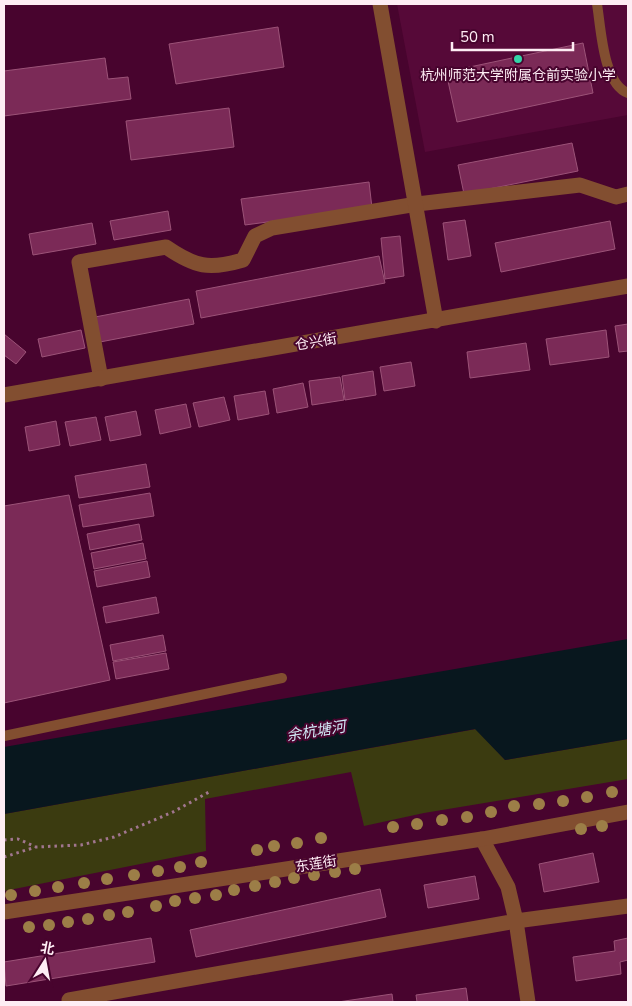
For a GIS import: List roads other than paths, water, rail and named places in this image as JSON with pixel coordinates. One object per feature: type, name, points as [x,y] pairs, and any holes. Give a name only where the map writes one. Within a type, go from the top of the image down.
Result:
[{"type":"street","points":[[380,4],[417,204],[436,321]]},
{"type":"street","points":[[101,379],[79,262],[166,247],[188,262],[219,267],[242,260],[255,236],[272,228],[417,204],[580,185],[616,197],[628,194]]},
{"type":"street","name":"仓兴街","points":[[4,396],[628,286]]},
{"type":"street","name":"东莲街","points":[[4,912],[482,839],[628,812]]},
{"type":"street","points":[[482,839],[508,887],[516,922],[528,1002]]},
{"type":"street","points":[[69,1000],[516,922],[628,906]]},
{"type":"lane","points":[[597,4],[609,72],[624,92],[628,93]]},
{"type":"lane","points":[[4,736],[282,678]]},
{"type":"water","name":"余杭塘河","points":[[628,639],[628,739],[505,760],[475,729],[4,814],[4,747]]},
{"type":"place","name":"杭州师范大学附属仓前实验小学","points":[[518,59]]}]
